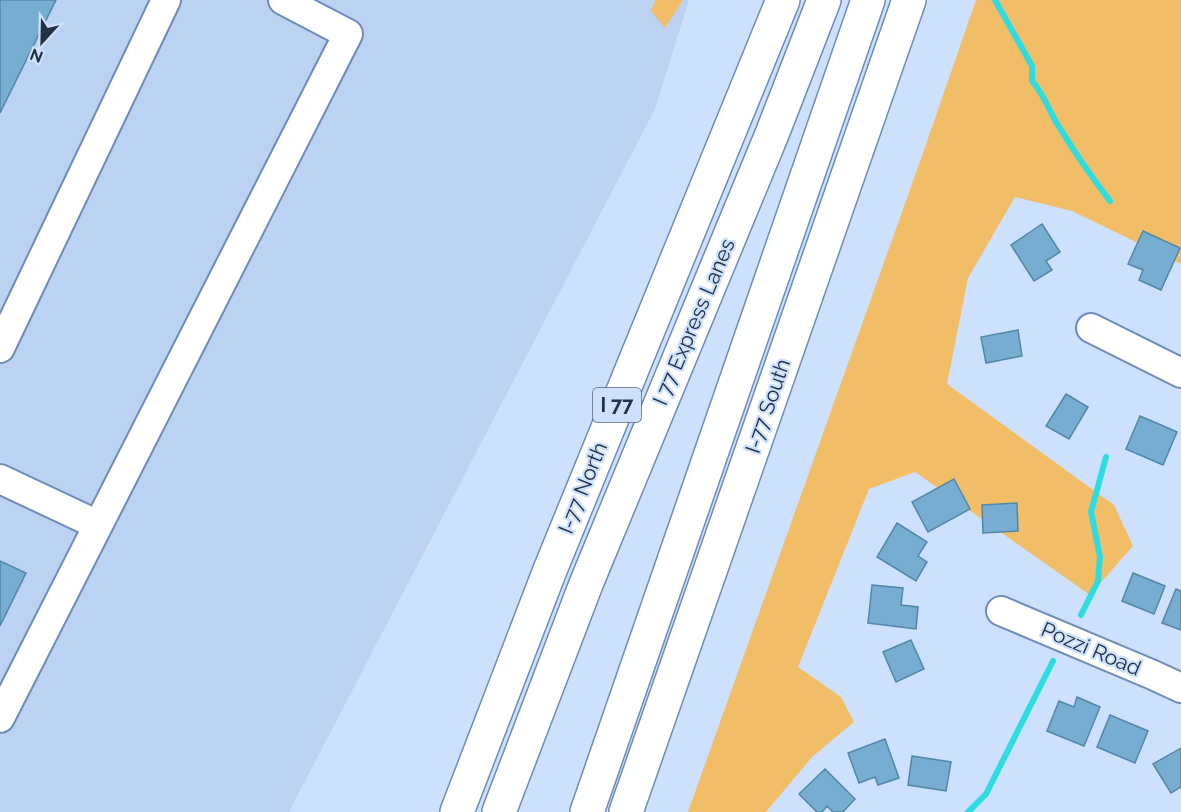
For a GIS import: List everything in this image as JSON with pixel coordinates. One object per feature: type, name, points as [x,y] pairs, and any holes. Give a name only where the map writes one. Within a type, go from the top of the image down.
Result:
[{"type":"highway","name":"I-77 North","points":[[457,812],[550,570],[783,0]]},
{"type":"highway","name":"I 77 Express Lanes","points":[[499,812],[576,610],[651,423],[772,134],[824,0]]},
{"type":"highway","points":[[587,812],[868,0]]},
{"type":"highway","name":"I-77 South","points":[[626,812],[909,0]]},
{"type":"highway","points":[[563,812],[634,625],[670,569]]},
{"type":"highway","points":[[520,812],[571,669],[576,610]]},
{"type":"street","points":[[0,348],[166,0]]},
{"type":"street","points":[[0,718],[348,34],[283,0]]},
{"type":"street","points":[[1091,328],[1181,373]]},
{"type":"street","points":[[0,479],[98,525]]},
{"type":"street","name":"Pozzi Road","points":[[1001,611],[1181,688]]},
{"type":"shaded area","points":[[0,0],[689,0],[655,109],[289,812],[0,812]]},
{"type":"shaded area","points":[[655,0],[683,0],[665,28],[651,11]]},
{"type":"shaded area","points":[[976,0],[1181,0],[1181,264],[1072,211],[1015,197],[968,278],[947,384],[1114,505],[1133,546],[1090,595],[915,472],[869,489],[798,667],[841,697],[854,722],[812,757],[766,812],[688,812],[923,153]]},
{"type":"building","points":[[0,0],[56,0],[0,113]]},
{"type":"building","points":[[1042,224],[1060,252],[1046,261],[1052,270],[1034,281],[1011,245]]},
{"type":"building","points":[[1143,231],[1180,248],[1161,290],[1139,280],[1143,270],[1128,264]]},
{"type":"building","points":[[1018,330],[1022,356],[986,363],[981,337]]},
{"type":"building","points":[[1066,394],[1088,407],[1069,439],[1046,426]]},
{"type":"building","points":[[1140,416],[1177,432],[1163,465],[1126,449]]},
{"type":"building","points":[[954,479],[970,509],[928,532],[912,502]]},
{"type":"building","points":[[1017,503],[1018,531],[983,533],[982,505]]},
{"type":"building","points":[[897,523],[927,542],[918,556],[927,562],[916,581],[877,557]]},
{"type":"building","points":[[0,561],[26,573],[0,626]]},
{"type":"building","points":[[1133,573],[1165,586],[1154,614],[1122,601]]},
{"type":"building","points":[[872,585],[903,588],[901,605],[918,607],[916,629],[868,623]]},
{"type":"building","points":[[1176,589],[1181,591],[1181,630],[1162,623]]},
{"type":"building","points":[[911,640],[924,669],[896,682],[883,652]]},
{"type":"building","points":[[1077,697],[1100,707],[1084,746],[1047,731],[1059,701],[1074,707]]},
{"type":"building","points":[[1110,715],[1148,731],[1135,763],[1097,747]]},
{"type":"building","points":[[885,739],[899,778],[878,785],[875,777],[859,783],[848,753]]},
{"type":"building","points":[[1181,748],[1181,787],[1171,793],[1153,764]]},
{"type":"building","points":[[912,756],[951,762],[946,791],[908,785]]},
{"type":"building","points":[[825,769],[855,799],[843,812],[833,812],[827,806],[822,812],[817,812],[799,794]]},
{"type":"waterway","points":[[995,0],[1032,66],[1032,81],[1056,122],[1110,201]]},
{"type":"waterway","points":[[1081,615],[1098,581],[1100,557],[1091,512],[1106,457]]},
{"type":"waterway","points":[[968,812],[986,794],[1053,661]]}]
